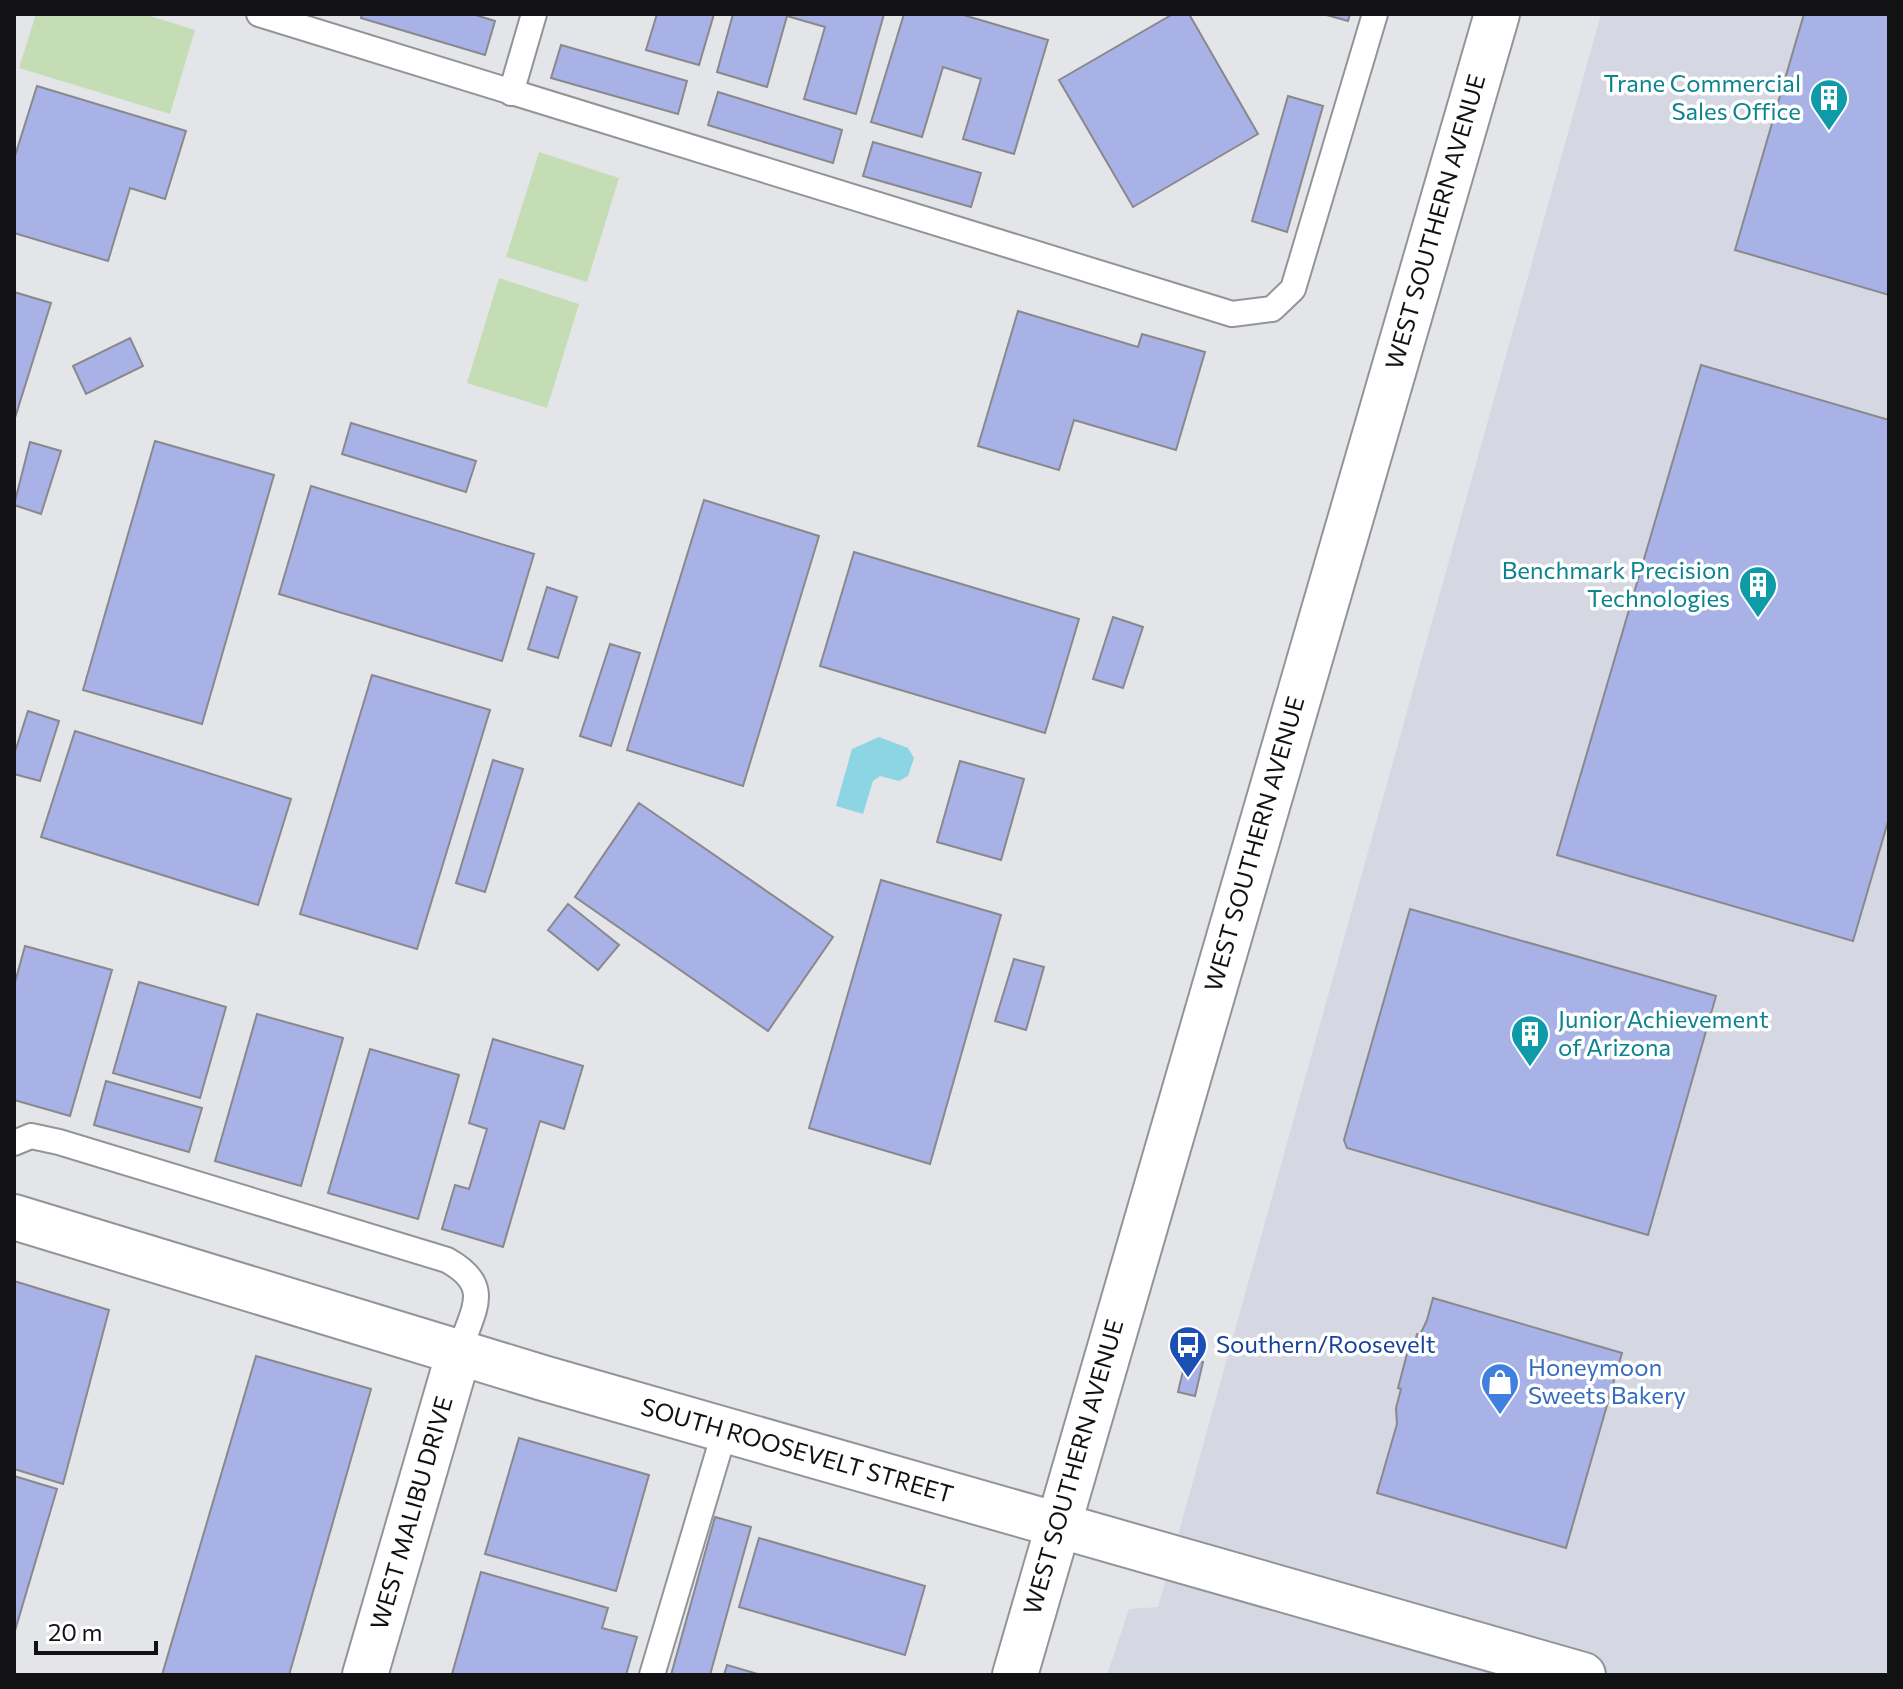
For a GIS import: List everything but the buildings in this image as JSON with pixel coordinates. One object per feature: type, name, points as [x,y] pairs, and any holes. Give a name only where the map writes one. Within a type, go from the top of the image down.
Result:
[{"type":"street","name":"WEST SOUTHERN AVENUE","points":[[1015,1675],[1497,14]]},
{"type":"street","name":"SOUTH ROOSEVELT STREET","points":[[14,1217],[725,1430],[1583,1675]]},
{"type":"street","name":"WEST MALIBU DRIVE","points":[[365,1675],[459,1352]]},
{"type":"lane","points":[[259,14],[1232,314],[1272,309],[1293,289],[1375,14]]},
{"type":"lane","points":[[511,93],[534,14]]},
{"type":"lane","points":[[14,1143],[31,1136],[59,1142],[447,1260],[468,1271],[476,1284],[474,1304],[459,1352]]},
{"type":"lane","points":[[652,1675],[725,1430]]},
{"type":"shaded area","points":[[1601,14],[1889,14],[1889,1675],[1107,1675],[1129,1609],[1158,1607]]},
{"type":"green space","points":[[36,14],[144,14],[195,30],[170,114],[19,68]]},
{"type":"green space","points":[[539,152],[619,178],[587,282],[506,257]]},
{"type":"green space","points":[[499,278],[579,304],[547,408],[467,383]]},
{"type":"water","points":[[879,737],[908,748],[914,758],[908,776],[899,781],[880,776],[873,781],[863,814],[836,806],[852,749]]},
{"type":"place","name":"Trane Commercial Sales Office","points":[[1829,132]]},
{"type":"place","name":"Benchmark Precision Technologies","points":[[1758,619]]},
{"type":"place","name":"Junior Achievement of Arizona","points":[[1530,1068]]},
{"type":"place","name":"Southern/Roosevelt","points":[[1188,1379]]},
{"type":"place","name":"Honeymoon Sweets Bakery","points":[[1500,1416]]}]
